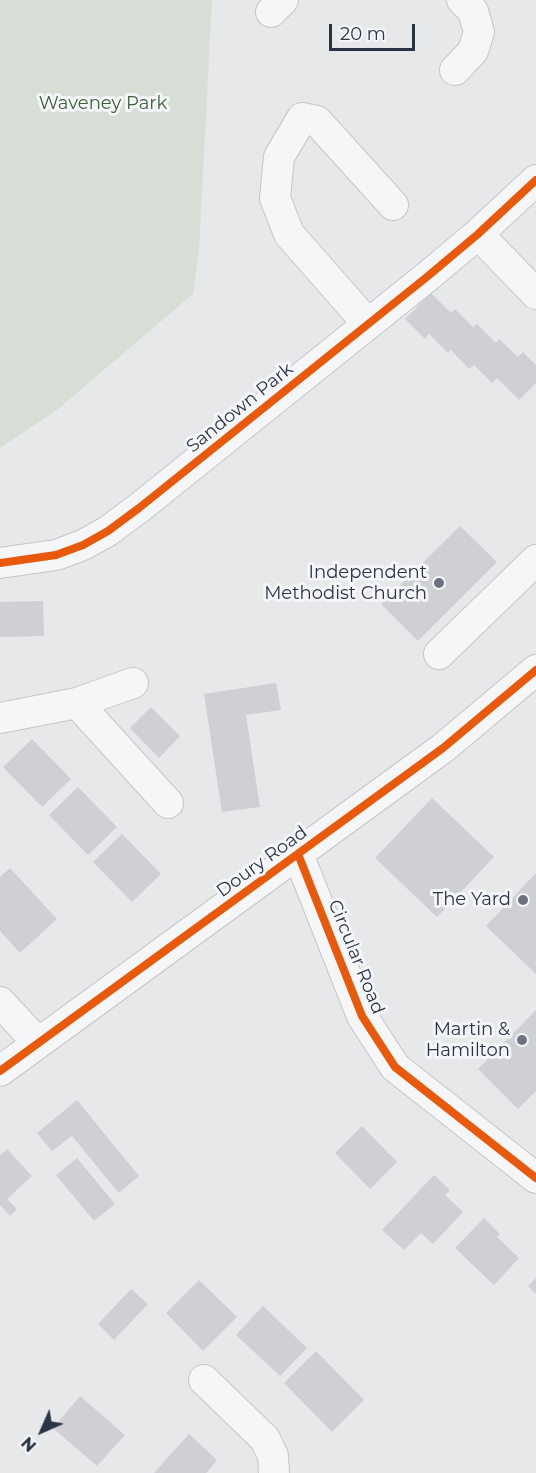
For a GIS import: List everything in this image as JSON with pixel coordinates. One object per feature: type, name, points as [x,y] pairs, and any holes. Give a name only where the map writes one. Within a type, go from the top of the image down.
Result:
[{"type":"street","points":[[455,70],[473,51],[479,32],[473,11],[462,0]]},
{"type":"street","points":[[368,324],[289,234],[275,198],[279,157],[302,118],[317,121],[393,206]]},
{"type":"street","name":"Sandown Park","points":[[0,562],[56,555],[83,545],[108,531],[478,234],[536,180]]},
{"type":"street","points":[[478,234],[536,294]]},
{"type":"street","points":[[439,654],[536,560]]},
{"type":"street","name":"Doury Road","points":[[0,1071],[443,748],[536,670]]},
{"type":"street","points":[[0,718],[77,703],[133,683]]},
{"type":"street","points":[[77,703],[168,803]]},
{"type":"street","name":"Circular Road","points":[[298,854],[362,1016],[395,1067],[530,1162]]},
{"type":"street","points":[[0,1002],[38,1043]]},
{"type":"street","points":[[204,1380],[265,1438],[273,1456],[274,1473]]},
{"type":"green space","name":"Waveney Park","points":[[0,0],[212,0],[199,250],[193,294],[58,409],[0,448]]},
{"type":"building","points":[[431,293],[451,313],[455,309],[473,327],[477,324],[496,343],[499,339],[518,357],[523,352],[536,365],[536,383],[519,400],[497,378],[492,383],[474,365],[469,369],[451,350],[448,353],[429,334],[425,339],[405,319]]},
{"type":"building","name":"Independent Methodist Church","points":[[460,526],[497,562],[418,641],[381,604]]},
{"type":"building","points":[[43,601],[44,636],[0,637],[0,602]]},
{"type":"building","points":[[276,683],[281,710],[246,715],[260,807],[222,812],[204,694]]},
{"type":"building","points":[[151,707],[180,736],[159,758],[130,728]]},
{"type":"building","points":[[32,739],[71,779],[42,807],[3,767]]},
{"type":"building","points":[[78,787],[117,827],[88,855],[49,815]]},
{"type":"building","points":[[432,798],[494,857],[437,917],[375,858]]},
{"type":"building","points":[[122,834],[161,874],[132,902],[93,862]]},
{"type":"building","points":[[10,868],[57,919],[20,953],[0,931],[0,877]]},
{"type":"building","name":"The Yard","points":[[536,873],[536,974],[486,926]]},
{"type":"building","name":"Martin & Hamilton","points":[[536,1010],[536,1091],[518,1109],[478,1069]]},
{"type":"building","points":[[77,1100],[139,1176],[119,1193],[72,1136],[52,1151],[37,1133]]},
{"type":"building","points":[[362,1126],[397,1162],[370,1189],[335,1153]]},
{"type":"building","points":[[7,1149],[32,1176],[7,1199],[17,1209],[10,1216],[0,1205],[0,1155]]},
{"type":"building","points":[[77,1158],[115,1204],[94,1221],[56,1175]]},
{"type":"building","points":[[434,1175],[450,1190],[445,1195],[463,1212],[433,1244],[421,1233],[404,1250],[382,1230]]},
{"type":"building","points":[[484,1218],[500,1234],[497,1237],[519,1258],[494,1285],[455,1248]]},
{"type":"building","points":[[536,1278],[536,1294],[528,1286]]},
{"type":"building","points":[[199,1280],[237,1317],[203,1351],[166,1313]]},
{"type":"building","points":[[131,1289],[148,1304],[114,1340],[98,1324]]},
{"type":"building","points":[[263,1306],[307,1348],[280,1376],[236,1335]]},
{"type":"building","points":[[316,1351],[364,1400],[332,1432],[284,1383]]},
{"type":"building","points":[[80,1396],[125,1435],[97,1466],[53,1428]]},
{"type":"building","points":[[189,1434],[217,1460],[206,1473],[154,1473]]},
{"type":"cycle path","points":[[0,563],[56,555],[83,545],[108,531],[428,276],[478,234],[536,180]]},
{"type":"cycle path","points":[[0,1071],[443,748],[536,670]]},
{"type":"cycle path","points":[[298,854],[362,1016],[395,1067],[536,1178]]},
{"type":"place","name":"Independent Methodist Church","points":[[439,583]]},
{"type":"place","name":"The Yard","points":[[523,900]]},
{"type":"place","name":"Martin & Hamilton","points":[[522,1040]]}]
